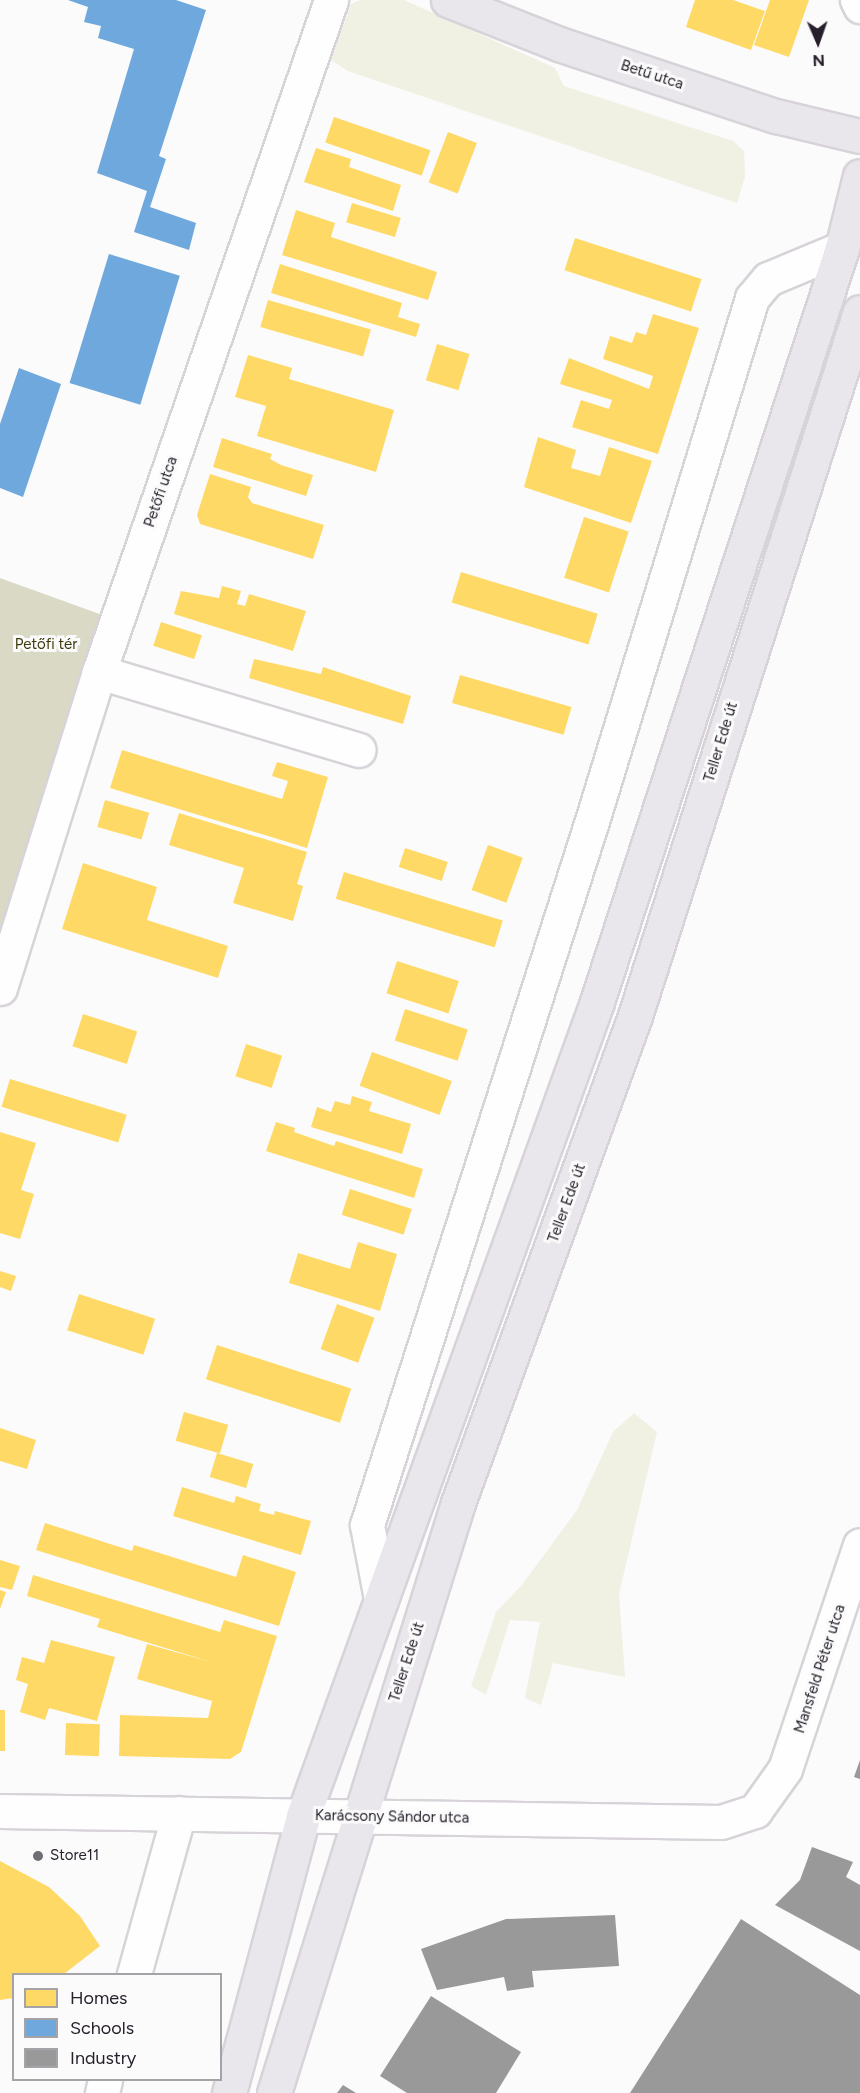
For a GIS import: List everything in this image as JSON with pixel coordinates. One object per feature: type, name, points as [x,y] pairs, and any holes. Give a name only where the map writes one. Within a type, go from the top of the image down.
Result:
[{"type":"main road","name":"Betű utca","points":[[448,0],[570,48],[776,116],[860,136]]},
{"type":"main road","points":[[229,2093],[303,1816],[597,1002],[842,249],[860,176]]},
{"type":"main road","name":"Teller Ede út","points":[[274,2093],[357,1816],[458,1503],[635,1016],[860,312]]},
{"type":"street","name":"Petőfi utca","points":[[0,988],[99,672],[331,0]]},
{"type":"street","points":[[857,0],[860,6]]},
{"type":"street","points":[[381,1599],[367,1525],[595,810],[752,298],[768,279],[842,249]]},
{"type":"street","points":[[99,672],[359,750]]},
{"type":"street","name":"Mansfeld Péter utca","points":[[774,1790],[795,1744],[860,1545]]},
{"type":"street","name":"Karácsony Sándor utca","points":[[0,1811],[721,1822],[755,1811],[774,1790]]},
{"type":"street","points":[[135,1973],[179,1813]]},
{"type":"shaded area","points":[[360,0],[404,0],[555,68],[564,86],[733,141],[744,151],[745,177],[737,203],[348,71],[331,60],[351,4]]},
{"type":"shaded area","points":[[634,1413],[657,1432],[619,1594],[625,1677],[553,1663],[541,1705],[525,1698],[540,1622],[510,1620],[486,1695],[471,1686],[496,1612],[522,1585],[577,1510],[613,1432]]},
{"type":"green space","name":"Petőfi tér","points":[[0,578],[105,616],[0,940]]},
{"type":"building: Homes","points":[[695,0],[733,0],[765,11],[751,50],[686,27]]},
{"type":"building: Homes","points":[[770,0],[809,0],[789,57],[754,45]]},
{"type":"building: Homes","points":[[334,117],[430,150],[422,176],[325,143]]},
{"type":"building: Homes","points":[[448,132],[477,143],[458,194],[429,182]]},
{"type":"building: Homes","points":[[316,148],[351,159],[349,167],[401,185],[393,211],[304,182]]},
{"type":"building: Homes","points":[[352,203],[401,218],[395,237],[346,222]]},
{"type":"building: Homes","points":[[296,210],[335,223],[331,237],[437,272],[428,300],[282,255]]},
{"type":"building: Homes","points":[[575,238],[701,279],[691,311],[564,270]]},
{"type":"building: Homes","points":[[280,264],[402,303],[398,317],[420,324],[416,337],[271,293]]},
{"type":"building: Homes","points":[[268,300],[371,329],[363,356],[260,327]]},
{"type":"building: Homes","points":[[653,314],[699,328],[658,454],[572,427],[581,400],[609,409],[612,400],[560,384],[569,358],[649,389],[653,376],[603,359],[610,336],[632,343],[636,332],[646,335]]},
{"type":"building: Homes","points":[[437,344],[470,354],[458,390],[426,380]]},
{"type":"building: Homes","points":[[248,355],[292,368],[289,379],[394,410],[376,472],[257,436],[266,406],[235,397]]},
{"type":"building: Homes","points":[[538,437],[576,450],[571,468],[600,476],[609,447],[652,461],[631,523],[524,487]]},
{"type":"building: Homes","points":[[222,438],[272,454],[270,459],[281,465],[313,475],[306,496],[213,467]]},
{"type":"building: Homes","points":[[210,474],[251,487],[248,497],[252,503],[324,525],[313,559],[200,524],[197,515]]},
{"type":"building: Homes","points":[[584,517],[629,532],[609,592],[564,578]]},
{"type":"building: Homes","points":[[461,572],[598,614],[588,644],[452,603]]},
{"type":"building: Homes","points":[[222,586],[241,591],[237,604],[245,606],[249,594],[306,611],[293,651],[174,614],[181,591],[219,598]]},
{"type":"building: Homes","points":[[161,622],[202,635],[194,659],[153,646]]},
{"type":"building: Homes","points":[[254,659],[321,674],[323,667],[411,696],[403,724],[249,678]]},
{"type":"building: Homes","points":[[460,675],[572,707],[564,735],[452,703]]},
{"type":"building: Homes","points":[[122,750],[282,799],[288,781],[272,776],[277,762],[328,777],[307,848],[110,788]]},
{"type":"building: Homes","points":[[105,800],[149,813],[142,840],[97,827]]},
{"type":"building: Homes","points":[[179,813],[307,852],[297,884],[303,886],[293,921],[233,903],[244,868],[169,845]]},
{"type":"building: Homes","points":[[488,845],[523,858],[506,903],[472,890]]},
{"type":"building: Homes","points":[[405,848],[448,862],[442,881],[399,867]]},
{"type":"building: Homes","points":[[83,863],[157,887],[147,920],[228,946],[218,978],[62,929]]},
{"type":"building: Homes","points":[[344,872],[503,921],[495,947],[336,899]]},
{"type":"building: Homes","points":[[397,961],[459,981],[448,1013],[386,993]]},
{"type":"building: Homes","points":[[405,1009],[468,1029],[458,1061],[395,1040]]},
{"type":"building: Homes","points":[[83,1014],[137,1032],[127,1064],[72,1046]]},
{"type":"building: Homes","points":[[246,1044],[282,1056],[272,1088],[235,1076]]},
{"type":"building: Homes","points":[[372,1052],[452,1081],[440,1115],[360,1086]]},
{"type":"building: Homes","points":[[10,1079],[127,1115],[118,1142],[2,1107]]},
{"type":"building: Homes","points":[[352,1096],[372,1102],[369,1111],[411,1124],[402,1154],[311,1127],[317,1107],[331,1112],[335,1101],[350,1105]]},
{"type":"building: Homes","points":[[276,1122],[295,1128],[294,1132],[334,1146],[336,1141],[423,1169],[414,1198],[266,1151]]},
{"type":"building: Homes","points":[[0,1132],[36,1143],[21,1190],[34,1194],[20,1239],[0,1233]]},
{"type":"building: Homes","points":[[350,1189],[412,1209],[403,1235],[342,1215]]},
{"type":"building: Homes","points":[[358,1242],[397,1254],[380,1311],[289,1283],[298,1253],[350,1269]]},
{"type":"building: Homes","points":[[0,1271],[16,1276],[11,1291],[0,1287]]},
{"type":"building: Homes","points":[[79,1294],[155,1319],[143,1355],[67,1330]]},
{"type":"building: Homes","points":[[337,1304],[375,1318],[358,1363],[321,1349]]},
{"type":"building: Homes","points":[[217,1345],[351,1389],[340,1423],[206,1379]]},
{"type":"building: Homes","points":[[184,1412],[228,1425],[220,1454],[176,1441]]},
{"type":"building: Homes","points":[[0,1428],[36,1440],[27,1469],[0,1461]]},
{"type":"building: Homes","points":[[217,1453],[253,1464],[246,1488],[210,1477]]},
{"type":"building: Homes","points":[[182,1487],[234,1503],[236,1496],[261,1504],[259,1511],[274,1515],[275,1511],[311,1521],[301,1555],[173,1516]]},
{"type":"building: Homes","points":[[45,1523],[132,1551],[134,1545],[236,1577],[243,1555],[296,1572],[279,1626],[36,1550]]},
{"type":"building: Homes","points":[[0,1560],[20,1566],[12,1590],[0,1587]]},
{"type":"building: Homes","points":[[33,1575],[220,1632],[224,1620],[277,1636],[241,1752],[230,1759],[119,1756],[120,1715],[208,1718],[212,1701],[137,1679],[147,1644],[211,1662],[97,1627],[100,1619],[27,1596]]},
{"type":"building: Homes","points":[[0,1590],[6,1592],[0,1609]]},
{"type":"building: Homes","points":[[51,1640],[115,1657],[97,1721],[49,1708],[45,1720],[20,1712],[28,1684],[16,1680],[22,1657],[44,1663]]},
{"type":"building: Homes","points":[[0,1710],[5,1710],[5,1751],[0,1751]]},
{"type":"building: Homes","points":[[66,1723],[100,1724],[99,1756],[65,1755]]},
{"type":"building: Homes","points":[[0,1861],[49,1887],[80,1916],[100,1946],[65,1973],[12,1973],[12,1998],[0,2000]]},
{"type":"building: Schools","points":[[68,0],[176,0],[206,10],[159,156],[166,159],[150,207],[196,223],[189,250],[134,232],[147,191],[97,173],[134,49],[98,38],[101,26],[84,22],[88,7]]},
{"type":"building: Schools","points":[[109,254],[180,276],[140,405],[70,383]]},
{"type":"building: Schools","points":[[19,368],[61,384],[23,497],[0,488],[0,424]]},
{"type":"building: Industry","points":[[860,1760],[860,1779],[854,1777]]},
{"type":"building: Industry","points":[[812,1847],[853,1862],[846,1877],[860,1885],[860,1951],[775,1905],[800,1880]]},
{"type":"building: Industry","points":[[615,1915],[619,1966],[532,1971],[534,1987],[507,1991],[504,1977],[437,1990],[421,1949],[506,1919]]},
{"type":"building: Industry","points":[[741,1919],[860,1995],[860,2093],[630,2093]]},
{"type":"building: Industry","points":[[431,1996],[521,2052],[496,2093],[407,2093],[380,2076]]},
{"type":"building: Industry","points":[[343,2085],[356,2093],[337,2093]]},
{"type":"place","name":"Store11","points":[[38,1856]]}]
